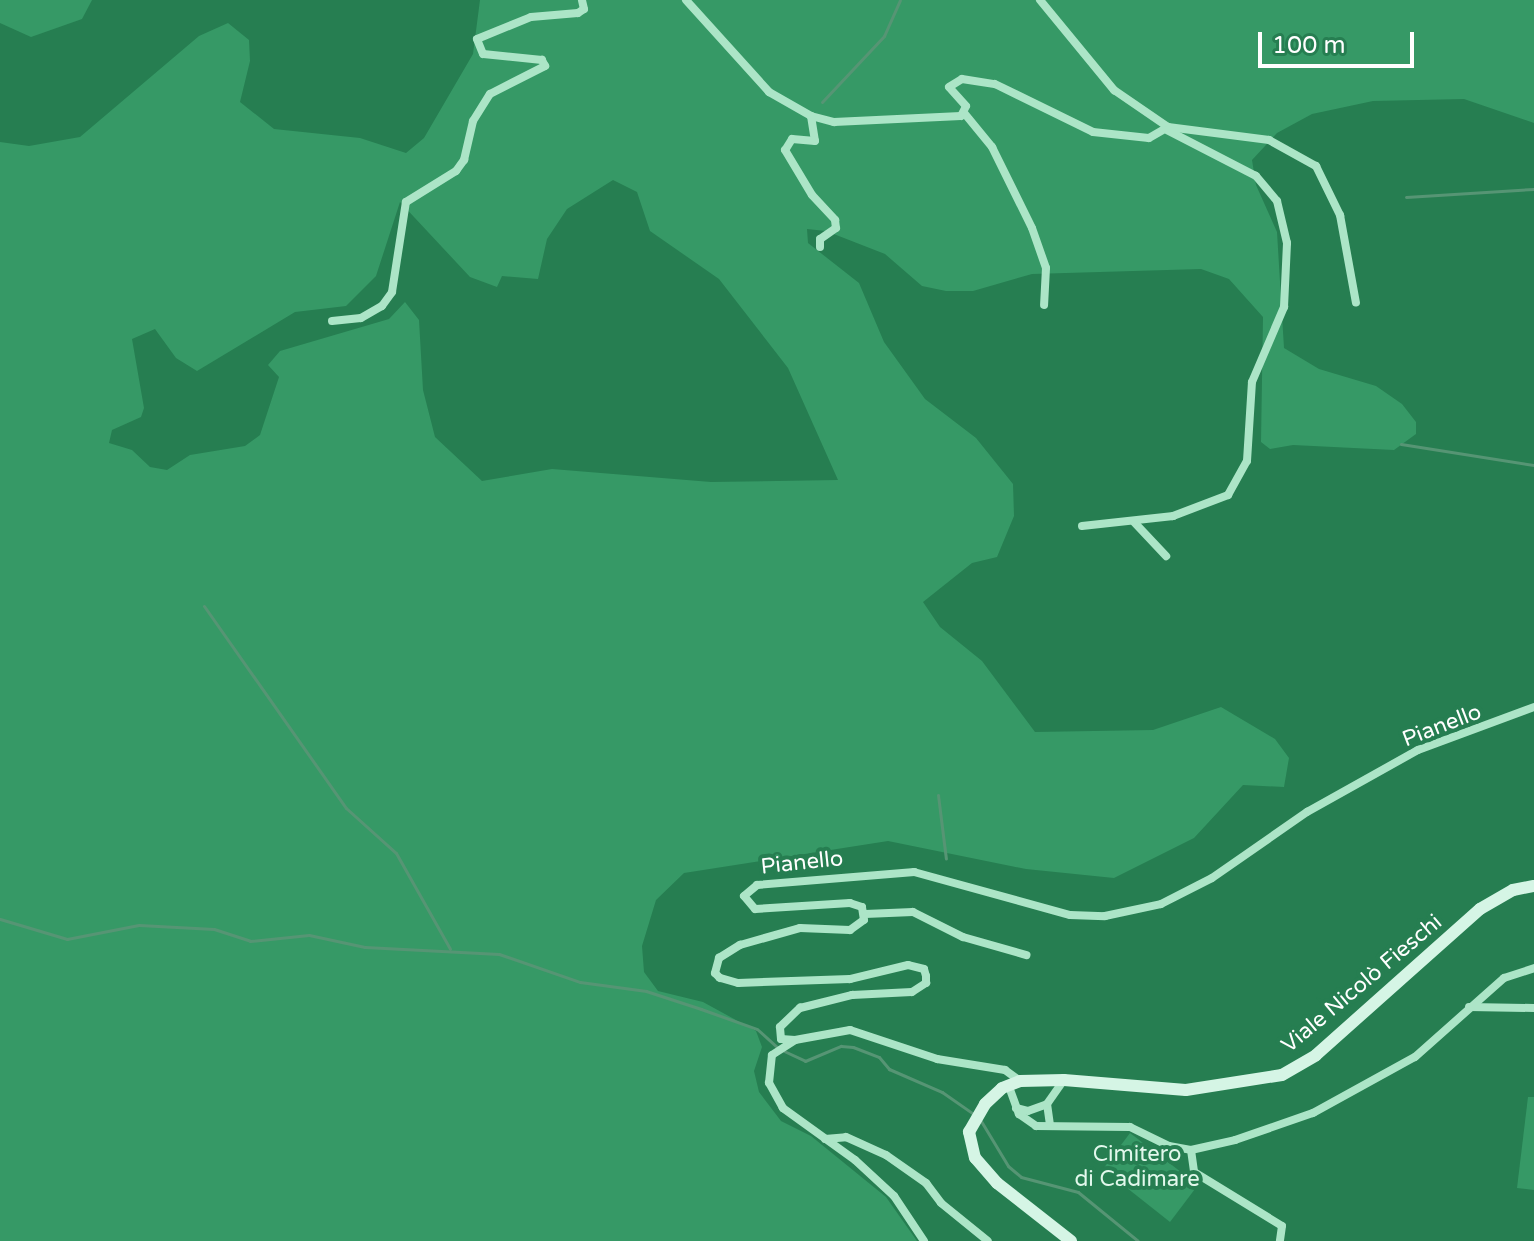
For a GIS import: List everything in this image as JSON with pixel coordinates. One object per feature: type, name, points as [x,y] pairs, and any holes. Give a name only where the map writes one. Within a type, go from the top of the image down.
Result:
[{"type":"main road","name":"Viale Nicolò Fieschi","points":[[1014,1082],[1064,1080],[1186,1090],[1282,1075],[1316,1055],[1480,909],[1513,890],[1534,886]]},
{"type":"main road","points":[[1014,1082],[979,1112],[969,1132],[975,1158],[997,1183],[1071,1241]]},
{"type":"street","points":[[332,321],[361,318],[382,306],[392,292],[406,202],[456,171],[473,121],[490,94],[545,66],[542,60],[483,54],[477,39],[531,17],[581,12],[582,0]]},
{"type":"street","points":[[686,0],[769,92],[811,116],[846,122],[965,114]]},
{"type":"street","points":[[1040,0],[1114,90],[1167,128],[1256,176],[1277,201],[1287,243],[1284,307],[1252,382],[1247,461],[1228,495],[1173,516],[1082,526]]},
{"type":"street","points":[[1044,305],[1046,268],[1032,228],[992,147],[965,114],[966,106],[949,87],[962,79],[995,84],[1093,132],[1149,138],[1167,128],[1269,140],[1316,166],[1336,199],[1356,303]]},
{"type":"street","points":[[811,116],[817,138],[790,140],[785,150],[812,195],[835,220],[836,228],[820,239],[820,247]]},
{"type":"street","points":[[1134,522],[1166,556]]},
{"type":"street","name":"Pianello","points":[[865,914],[850,903],[755,909],[744,896],[757,885],[785,879],[914,872],[1070,915],[1105,916],[1161,904],[1212,878],[1307,812],[1418,750],[1534,707]]},
{"type":"street","points":[[1026,955],[963,937],[913,912],[865,914],[850,930],[800,928],[740,945],[719,958],[715,973],[738,983],[850,979],[908,965],[924,969],[926,983],[912,992],[852,995],[800,1008],[780,1027],[781,1039],[795,1040],[850,1030],[937,1059],[1005,1070],[1014,1082],[1015,1108],[1030,1124],[1130,1127],[1169,1146],[1191,1150],[1313,1113],[1415,1057],[1504,978],[1534,968]]},
{"type":"street","points":[[1468,1007],[1534,1008]]},
{"type":"street","points":[[795,1040],[772,1055],[769,1083],[783,1108],[894,1196],[924,1241]]},
{"type":"street","points":[[1015,1108],[1028,1111],[1047,1104],[1064,1080]]},
{"type":"street","points":[[1047,1104],[1050,1125]]},
{"type":"street","points":[[825,1139],[846,1137],[886,1155],[926,1183],[941,1203],[988,1241]]},
{"type":"street","points":[[1191,1150],[1190,1161],[1202,1180],[1282,1226],[1280,1241]]},
{"type":"green space","points":[[0,0],[92,0],[82,19],[31,37],[0,23]]},
{"type":"green space","points":[[480,0],[1534,0],[1534,123],[1464,99],[1373,101],[1312,114],[1277,133],[1252,160],[1256,185],[1277,232],[1284,348],[1319,369],[1376,386],[1402,404],[1416,422],[1416,434],[1394,450],[1293,445],[1270,449],[1261,442],[1263,317],[1229,279],[1201,269],[1032,274],[973,291],[946,291],[922,286],[885,254],[826,231],[807,229],[808,243],[859,283],[884,342],[925,399],[976,438],[1013,484],[1014,516],[997,557],[972,563],[923,602],[940,627],[982,661],[1035,732],[1153,730],[1221,707],[1275,739],[1289,758],[1284,787],[1243,785],[1194,838],[1114,878],[1026,869],[888,841],[684,873],[656,900],[642,946],[644,972],[658,991],[703,1002],[756,1031],[762,1047],[754,1071],[759,1092],[781,1121],[811,1136],[886,1197],[917,1241],[0,1241],[0,142],[29,146],[80,137],[199,36],[228,23],[249,40],[250,61],[240,102],[274,129],[360,138],[406,153],[424,138],[473,54]],"holes":[[[613,180],[637,192],[650,231],[719,279],[788,368],[838,480],[711,482],[552,469],[482,481],[435,437],[423,390],[419,320],[405,302],[389,319],[280,351],[268,365],[279,377],[260,435],[245,446],[190,455],[167,470],[150,467],[132,450],[109,443],[112,430],[141,417],[144,408],[132,339],[155,329],[176,358],[197,371],[295,312],[346,306],[376,276],[400,202],[470,277],[497,287],[502,276],[538,279],[547,239],[567,209]]]},
{"type":"green space","points":[[1528,1097],[1534,1097],[1534,1190],[1517,1188]]},
{"type":"green space","name":"Cimitero di Cadimare","points":[[1130,1133],[1198,1185],[1170,1222],[1103,1169]]},
{"type":"waterway","points":[[822,102],[884,36],[900,0]]},
{"type":"waterway","points":[[1406,197],[1534,189]]},
{"type":"waterway","points":[[1401,444],[1534,465]]},
{"type":"waterway","points":[[204,606],[346,808],[396,853],[450,949]]},
{"type":"waterway","points":[[938,795],[946,859]]},
{"type":"waterway","points":[[0,919],[67,939],[139,925],[214,929],[250,941],[309,935],[365,947],[499,954],[580,982],[646,991],[701,1009],[757,1029],[777,1047]]},
{"type":"waterway","points":[[784,1051],[805,1061],[841,1046],[853,1047],[879,1057],[889,1069],[942,1092],[975,1115]]},
{"type":"waterway","points":[[981,1121],[1008,1166],[1021,1177],[1078,1192],[1138,1241]]}]
